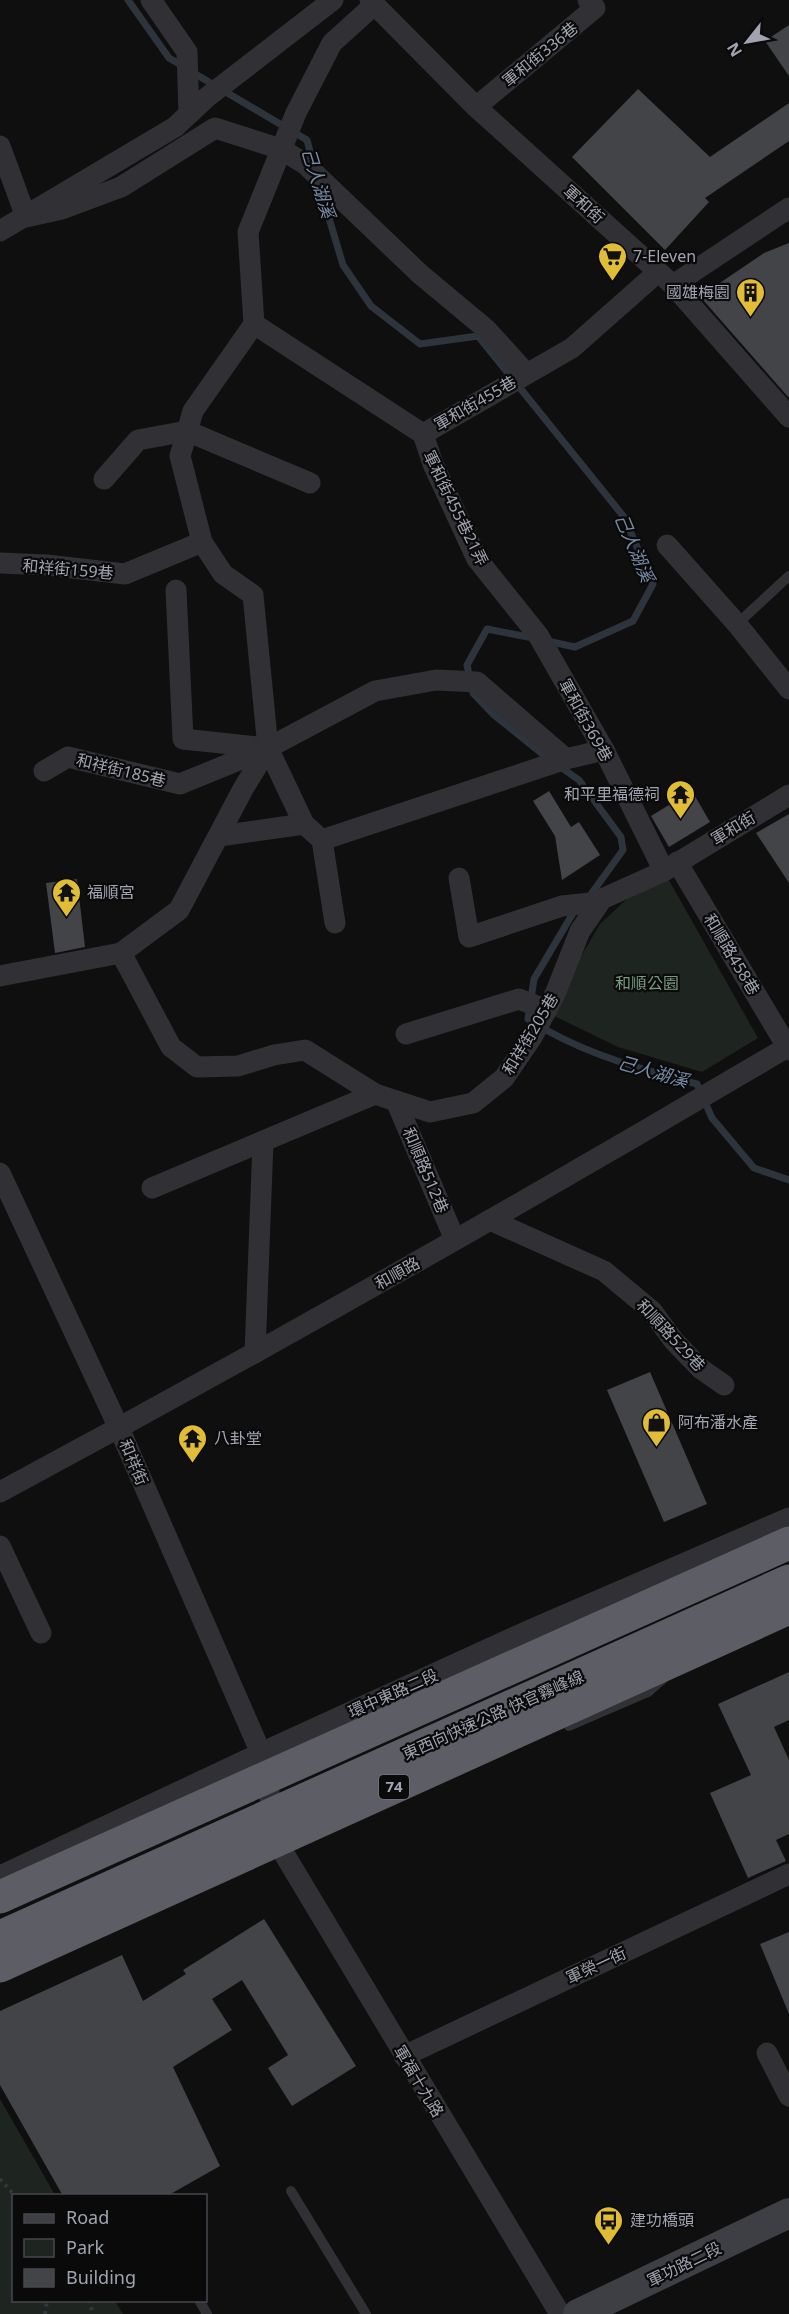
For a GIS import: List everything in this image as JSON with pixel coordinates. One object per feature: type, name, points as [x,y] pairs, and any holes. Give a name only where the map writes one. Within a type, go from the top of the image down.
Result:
[{"type":"highway","points":[[0,1897],[789,1543]]},
{"type":"highway","name":"東西向快速公路 快官霧峰線","points":[[0,1937],[789,1581]]},
{"type":"highway","name":"74","points":[[0,1966],[789,1608]]},
{"type":"main road","name":"軍功路二段","points":[[578,2314],[789,2213]]},
{"type":"street","points":[[0,231],[175,127],[189,114],[197,94],[187,52],[151,0]]},
{"type":"street","points":[[197,94],[232,79],[333,0]]},
{"type":"street","name":"軍和街336巷","points":[[476,107],[595,8],[588,0]]},
{"type":"street","points":[[335,923],[322,840],[304,824],[268,748],[253,595],[223,574],[202,542],[180,456],[193,411],[254,324],[248,232],[296,113],[332,43],[372,3]]},
{"type":"street","name":"軍和街","points":[[372,3],[476,107],[666,278],[789,417]]},
{"type":"street","points":[[26,217],[62,209],[121,187],[215,128],[283,144],[420,274],[486,329],[512,382]]},
{"type":"street","points":[[0,146],[26,217]]},
{"type":"street","name":"軍和街455巷","points":[[254,324],[423,434],[572,348],[666,278],[789,208]]},
{"type":"street","points":[[104,479],[138,440],[187,431],[310,483]]},
{"type":"street","name":"軍和街455巷21弄","points":[[423,434],[433,464],[477,559],[538,635]]},
{"type":"street","name":"和祥街159巷","points":[[0,563],[47,565],[125,574],[202,542]]},
{"type":"street","points":[[667,545],[737,624],[789,689]]},
{"type":"street","points":[[176,590],[183,739],[268,748]]},
{"type":"street","name":"軍和街369巷","points":[[538,635],[670,866]]},
{"type":"street","name":"和祥街185巷","points":[[44,771],[68,757],[180,784],[268,748],[375,690],[436,680],[477,682],[557,763]]},
{"type":"street","points":[[0,976],[121,953],[179,910],[243,789],[268,748]]},
{"type":"street","points":[[322,840],[522,774],[604,750]]},
{"type":"street","name":"軍和街","points":[[670,866],[789,795]]},
{"type":"street","points":[[219,836],[304,824]]},
{"type":"street","points":[[459,878],[469,937],[562,906],[596,901],[670,866]]},
{"type":"street","name":"和順路458巷","points":[[670,866],[788,1047]]},
{"type":"street","name":"和祥街205巷","points":[[121,953],[171,1047],[197,1067],[238,1066],[274,1055],[305,1050],[375,1094],[430,1112],[473,1103],[504,1078],[532,1037],[555,994],[580,931],[596,901]]},
{"type":"street","points":[[406,1034],[519,999],[546,1010]]},
{"type":"street","name":"和順路","points":[[0,1492],[255,1353],[690,1106],[788,1047]]},
{"type":"street","points":[[152,1188],[375,1094]]},
{"type":"street","name":"和順路512巷","points":[[396,1101],[455,1240]]},
{"type":"street","points":[[255,1353],[263,1142]]},
{"type":"street","name":"和祥街","points":[[0,1173],[119,1428],[261,1753],[275,1824]]},
{"type":"street","name":"和順路529巷","points":[[490,1220],[603,1271],[652,1311],[674,1341],[701,1369],[724,1385]]},
{"type":"street","name":"環中東路二段","points":[[0,1876],[530,1630],[789,1518]]},
{"type":"street","points":[[0,1546],[41,1633]]},
{"type":"street","points":[[0,1951],[275,1824],[789,1595]]},
{"type":"street","name":"軍福十九路","points":[[275,1824],[280,1847],[560,2314]]},
{"type":"street","name":"軍榮一街","points":[[404,2056],[789,1874]]},
{"type":"street","points":[[767,2053],[789,2096]]},
{"type":"lane","points":[[737,624],[789,576]]},
{"type":"lane","points":[[554,1732],[648,1692],[733,1619]]},
{"type":"lane","points":[[140,1915],[280,1847],[411,1792]]},
{"type":"lane","points":[[291,2191],[366,2314]]},
{"type":"path","points":[[0,2179],[13,2194]]},
{"type":"green space","name":"和順公園","points":[[666,875],[758,1038],[702,1072],[618,1047],[548,1013],[600,924],[628,898]]},
{"type":"green space","points":[[0,2099],[54,2194],[12,2194],[12,2302],[116,2302],[123,2314],[0,2314]]},
{"type":"building","points":[[789,25],[789,76],[765,41]]},
{"type":"building","points":[[638,89],[710,157],[789,103],[789,141],[705,198],[709,202],[665,250],[572,157]]},
{"type":"building","name":"國雄梅園","points":[[789,243],[789,398],[704,301],[705,293],[764,253]]},
{"type":"building","points":[[549,791],[571,827],[579,822],[600,855],[562,880],[555,836],[533,801]]},
{"type":"building","name":"和平里福德祠","points":[[692,791],[710,822],[669,847],[651,816]]},
{"type":"building","points":[[789,814],[789,883],[756,833]]},
{"type":"building","name":"福順宮","points":[[77,879],[85,947],[55,953],[46,883]]},
{"type":"building","name":"阿布潘水產","points":[[650,1372],[707,1504],[664,1522],[607,1390]]},
{"type":"building","points":[[789,1672],[789,1720],[774,1727],[789,1760],[789,1834],[776,1840],[786,1861],[748,1878],[710,1793],[751,1775],[718,1704]]},
{"type":"building","points":[[264,1919],[356,2066],[292,2106],[268,2068],[288,2055],[242,1980],[212,1999],[232,2030],[173,2067],[220,2166],[171,2194],[62,2194],[0,2085],[0,2011],[122,1955],[143,2001],[186,1974],[183,1970]]},
{"type":"building","points":[[789,1932],[789,2014],[760,1944]]},
{"type":"waterway","name":"己人湖溪","points":[[128,0],[169,58],[183,66]]},
{"type":"waterway","name":"己人湖溪","points":[[192,72],[307,140],[313,163]]},
{"type":"waterway","name":"己人湖溪","points":[[320,188],[343,265],[371,306],[420,344],[478,336],[624,517],[653,584],[633,621],[575,647],[547,641]]},
{"type":"waterway","name":"己人湖溪","points":[[533,638],[487,629],[467,665],[473,693],[494,715],[550,760]]},
{"type":"waterway","name":"己人湖溪","points":[[559,766],[579,780],[621,837],[623,850],[589,897]]},
{"type":"waterway","name":"己人湖溪","points":[[528,1019],[534,979],[576,908]]},
{"type":"waterway","name":"己人湖溪","points":[[548,1031],[602,1056],[697,1084],[712,1118],[754,1168],[789,1180]]},
{"type":"place","name":"7-Eleven","points":[[612,282]]},
{"type":"place","name":"國雄梅園","points":[[751,318]]},
{"type":"place","name":"和平里福德祠","points":[[681,820]]},
{"type":"place","name":"福順宮","points":[[66,918]]},
{"type":"place","name":"阿布潘水產","points":[[657,1448]]},
{"type":"place","name":"八卦堂","points":[[193,1464]]},
{"type":"place","name":"建功橋頭","points":[[609,2246]]}]
